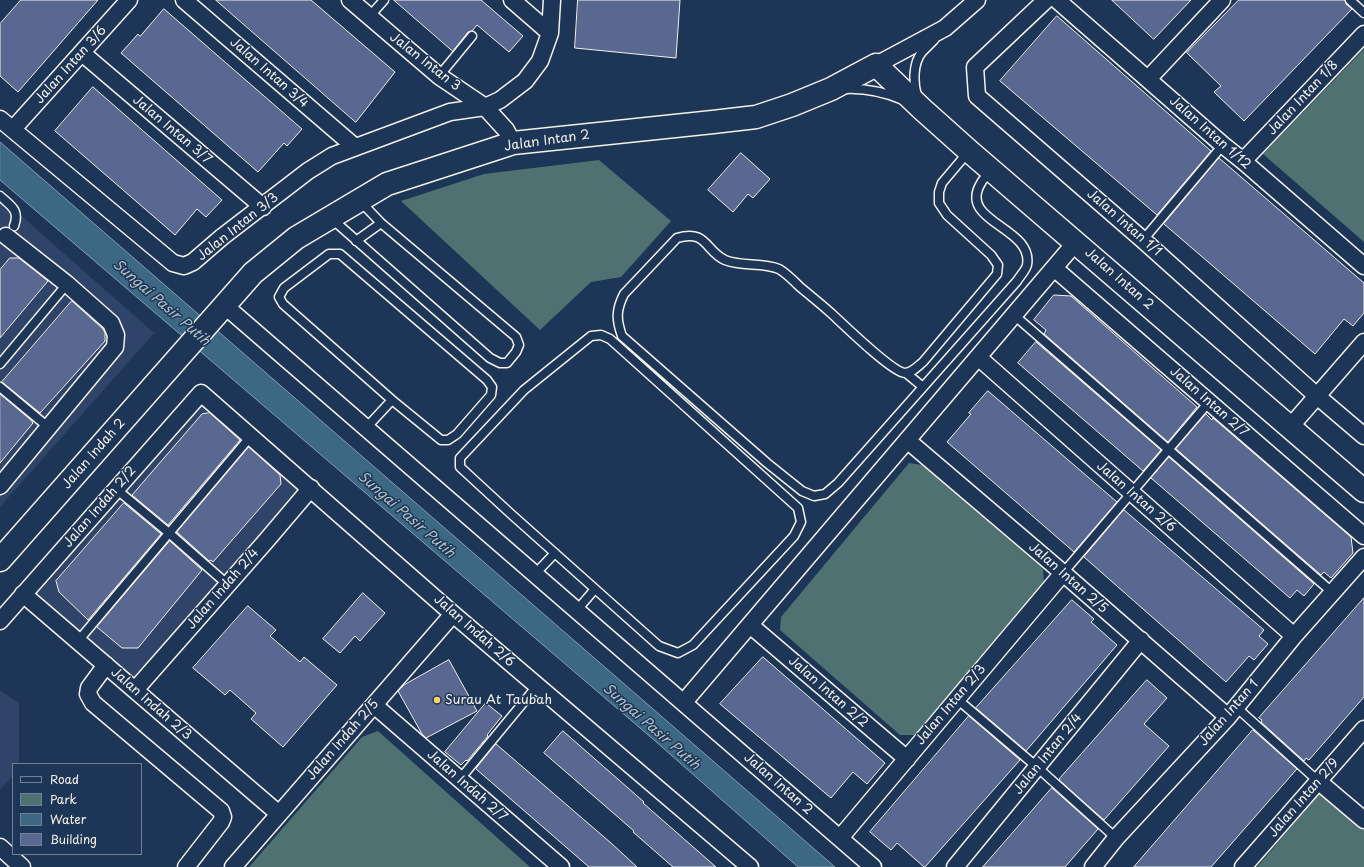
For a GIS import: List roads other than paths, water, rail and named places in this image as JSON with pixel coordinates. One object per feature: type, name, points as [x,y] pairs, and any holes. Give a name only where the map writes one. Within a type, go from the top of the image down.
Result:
[{"type":"street","name":"Jalan Intan 3/6","points":[[13,129],[129,0]]},
{"type":"street","name":"Jalan Intan 3/4","points":[[184,0],[354,147]]},
{"type":"street","name":"Jalan Intan 3","points":[[350,0],[438,76],[485,107],[506,130],[513,143]]},
{"type":"street","points":[[512,0],[550,33]]},
{"type":"street","name":"Jalan Intan 3/3","points":[[0,119],[173,263],[184,266],[193,262],[222,237],[308,171],[332,156],[450,112],[485,107],[500,100],[525,81],[540,61],[550,33],[552,0]]},
{"type":"street","name":"Jalan Intan 2","points":[[873,867],[366,428],[218,312],[253,273],[296,238],[387,184],[513,143],[756,117],[792,105],[831,89],[945,28],[977,0]]},
{"type":"street","name":"Jalan Intan 1/1","points":[[1046,0],[975,67],[977,96],[1143,240],[1317,396],[1364,436]]},
{"type":"street","name":"Jalan Intan 1/12","points":[[1057,0],[1364,266]]},
{"type":"street","points":[[1148,79],[1222,0]]},
{"type":"street","name":"Jalan Intan 1/8","points":[[1243,161],[1364,34]]},
{"type":"street","name":"Jalan Intan 3/7","points":[[82,53],[263,207]]},
{"type":"street","name":"Jalan Intan 2","points":[[876,65],[922,110],[1364,491]]},
{"type":"street","points":[[0,486],[114,347],[116,335],[111,323],[67,284],[7,235]]},
{"type":"street","points":[[684,702],[1076,242]]},
{"type":"street","name":"Jalan Intan 2/7","points":[[1054,268],[1364,536]]},
{"type":"street","name":"Jalan Indah 2","points":[[0,560],[218,312]]},
{"type":"street","points":[[1290,427],[1364,342]]},
{"type":"street","name":"Jalan Intan 2/6","points":[[978,357],[1130,493],[1294,636]]},
{"type":"street","name":"Jalan Indah 2/6","points":[[201,393],[453,614],[750,867]]},
{"type":"street","name":"Jalan Indah 2/2","points":[[0,621],[201,393]]},
{"type":"street","name":"Jalan Intan 2/5","points":[[907,440],[1141,640],[1232,712]]},
{"type":"street","name":"Jalan Indah 2/4","points":[[135,690],[311,488]]},
{"type":"street","name":"Jalan Intan 1","points":[[1092,867],[1116,838],[1232,712],[1294,636],[1364,557]]},
{"type":"street","name":"Jalan Intan 2/3","points":[[840,838],[1063,573]]},
{"type":"street","name":"Jalan Indah 2/3","points":[[23,594],[280,814]]},
{"type":"street","name":"Jalan Indah 2/5","points":[[233,867],[453,614]]},
{"type":"street","name":"Jalan Intan 2/2","points":[[750,625],[907,759]]},
{"type":"street","name":"Jalan Intan 2/4","points":[[955,867],[1141,640]]},
{"type":"street","points":[[106,665],[89,688],[88,694],[93,703],[221,811],[223,817],[221,822],[186,867]]},
{"type":"street","name":"Jalan Indah 2/7","points":[[374,705],[560,867]]},
{"type":"street","name":"Jalan Intan 2/9","points":[[1244,867],[1364,730]]},
{"type":"street","points":[[1318,781],[1364,820]]},
{"type":"street","points":[[0,847],[22,867]]},
{"type":"lane","points":[[369,17],[384,0]]},
{"type":"lane","points":[[1350,0],[1364,13]]},
{"type":"lane","points":[[922,110],[914,86],[914,72],[921,53],[945,28]]},
{"type":"lane","points":[[438,76],[472,36]]},
{"type":"lane","points":[[831,89],[865,89],[879,91],[922,110]]},
{"type":"lane","points":[[1143,240],[1223,145]]},
{"type":"lane","points":[[906,373],[915,369],[923,362],[997,274],[998,265],[991,255],[948,215],[939,203],[939,192],[942,183],[969,151]]},
{"type":"lane","points":[[923,387],[906,373],[900,371],[876,354],[831,313],[780,270],[767,266],[734,263],[724,260],[714,252],[707,243],[696,237],[687,235],[677,238],[624,294],[618,305],[618,326],[622,336],[767,463],[802,491],[814,496],[825,494],[838,483],[1017,281],[1027,267],[1027,253],[1022,243],[984,214],[978,204],[976,196],[980,184],[991,170]]},
{"type":"lane","points":[[0,196],[16,210],[17,218],[7,235]]},
{"type":"lane","points":[[330,218],[490,358],[500,363],[507,363],[516,352],[519,345],[516,337],[382,223],[359,200]]},
{"type":"lane","points":[[356,240],[382,223]]},
{"type":"lane","points":[[329,254],[340,254],[488,380],[492,387],[491,395],[457,434],[448,440],[441,440],[392,400],[283,304],[280,297],[284,288],[329,254]]},
{"type":"lane","points":[[0,364],[67,284]]},
{"type":"lane","points":[[1014,315],[1332,592]]},
{"type":"lane","points":[[601,335],[610,339],[798,508],[801,522],[794,536],[698,640],[693,645],[678,653],[660,646],[555,553],[460,467],[460,458],[524,390],[591,336],[601,335]]},
{"type":"lane","points":[[0,387],[48,427]]},
{"type":"lane","points":[[366,428],[392,400]]},
{"type":"lane","points":[[1063,573],[1209,402]]},
{"type":"lane","points":[[78,641],[251,436]]},
{"type":"lane","points":[[116,489],[227,584]]},
{"type":"lane","points":[[535,574],[555,553]]},
{"type":"lane","points":[[577,610],[595,589]]},
{"type":"lane","points":[[460,779],[537,686]]},
{"type":"lane","points":[[957,699],[1037,767],[1116,838]]},
{"type":"lane","points":[[1232,712],[1318,781]]},
{"type":"water","name":"Sungai Pasir Putih","points":[[0,142],[835,867],[798,867],[654,740],[0,180]]},
{"type":"place","name":"Surau At Taubah","points":[[437,700]]}]
